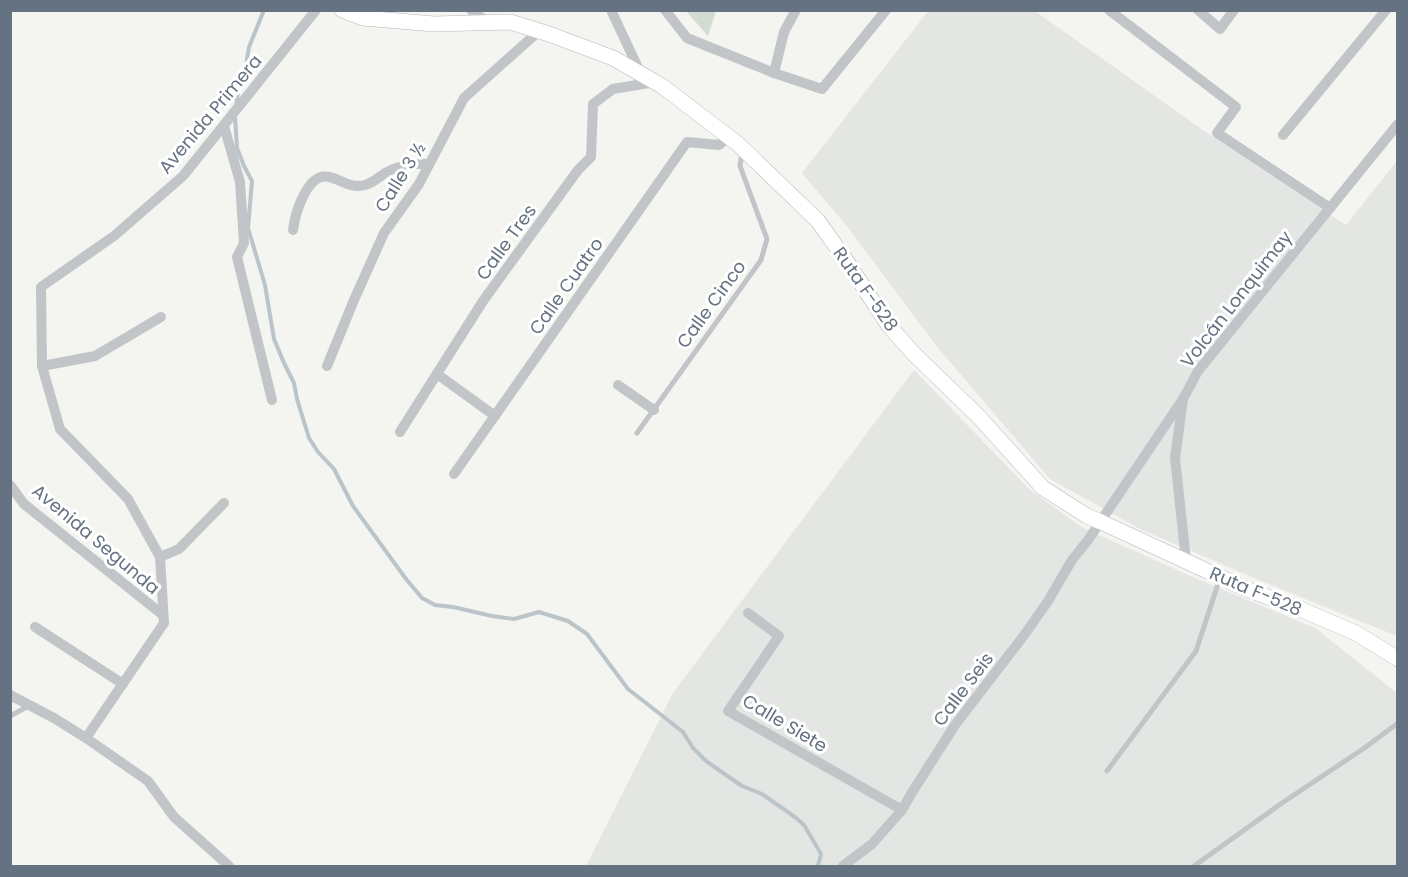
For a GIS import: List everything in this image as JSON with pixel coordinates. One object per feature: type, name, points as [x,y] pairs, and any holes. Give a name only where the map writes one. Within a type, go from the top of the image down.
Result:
[{"type":"main road","name":"Ruta F-528","points":[[342,10],[363,18],[434,24],[510,22],[613,58],[636,79],[656,82],[724,141],[743,148],[818,221],[888,326],[979,417],[1043,488],[1087,516],[1244,588],[1356,633],[1398,659]]},
{"type":"street","name":"Avenida Primera","points":[[86,738],[164,623],[160,557],[128,499],[60,429],[42,366],[41,287],[114,236],[183,176],[316,10]]},
{"type":"street","points":[[471,10],[488,22]]},
{"type":"street","points":[[612,10],[636,79]]},
{"type":"street","points":[[665,10],[687,38],[774,73],[822,89],[886,10]]},
{"type":"street","points":[[774,73],[784,32],[796,10]]},
{"type":"street","points":[[1110,10],[1236,107],[1217,133],[1330,208]]},
{"type":"street","points":[[1198,10],[1220,29],[1234,10]]},
{"type":"street","points":[[1283,135],[1386,10]]},
{"type":"street","name":"Calle 3 ½","points":[[327,366],[384,233],[419,184],[464,98],[539,31]]},
{"type":"street","name":"Calle Tres","points":[[400,432],[483,301],[578,170],[591,157],[593,104],[613,88],[636,79]]},
{"type":"street","name":"Volcán Lonquimay","points":[[1186,560],[1175,458],[1183,399],[1198,371],[1398,124]]},
{"type":"street","points":[[224,126],[240,182],[244,243],[237,257],[272,400]]},
{"type":"street","name":"Calle Cuatro","points":[[454,474],[687,142],[724,141]]},
{"type":"street","points":[[293,230],[302,200],[316,180],[320,178],[331,178],[350,186],[363,186],[399,166],[429,164]]},
{"type":"street","points":[[42,366],[95,356],[161,317]]},
{"type":"street","points":[[437,375],[495,416]]},
{"type":"street","points":[[634,396],[618,386],[654,410]]},
{"type":"street","name":"Calle Seis","points":[[843,867],[872,844],[902,810],[955,724],[1025,634],[1072,560],[1101,522],[1183,399]]},
{"type":"street","name":"Avenida Segunda","points":[[10,485],[24,504],[163,615]]},
{"type":"street","points":[[10,497],[24,504]]},
{"type":"street","points":[[160,557],[179,549],[224,503]]},
{"type":"street","name":"Calle Siete","points":[[748,614],[779,636],[728,711],[902,810]]},
{"type":"street","points":[[35,627],[123,684]]},
{"type":"street","points":[[10,695],[54,718],[148,781],[174,817],[229,867]]},
{"type":"lane","name":"Calle Cinco","points":[[638,433],[761,260],[767,238],[740,166],[743,148]]},
{"type":"lane","points":[[1107,771],[1196,651],[1221,577]]},
{"type":"lane","points":[[10,716],[31,706]]},
{"type":"lane","points":[[1194,867],[1282,802],[1398,723]]},
{"type":"shaded area","points":[[929,10],[1035,11],[1207,133],[1346,225],[1397,161],[1397,636],[1140,529],[1050,479],[934,343],[850,230],[802,173]]},
{"type":"shaded area","points":[[686,11],[716,11],[708,36]]},
{"type":"shaded area","points":[[914,370],[1029,489],[1083,528],[1315,628],[1397,693],[1397,866],[586,866],[673,693]]},
{"type":"waterway","points":[[236,106],[249,47],[264,10]]},
{"type":"waterway","points":[[235,116],[237,148],[252,181],[248,228],[265,285],[274,339],[294,383],[309,438],[334,469],[353,506],[406,579],[422,598],[435,605],[514,619],[539,612],[568,621],[587,634],[628,689],[683,732],[693,748],[706,761],[742,786],[762,794],[804,825],[821,854],[818,866]]}]
